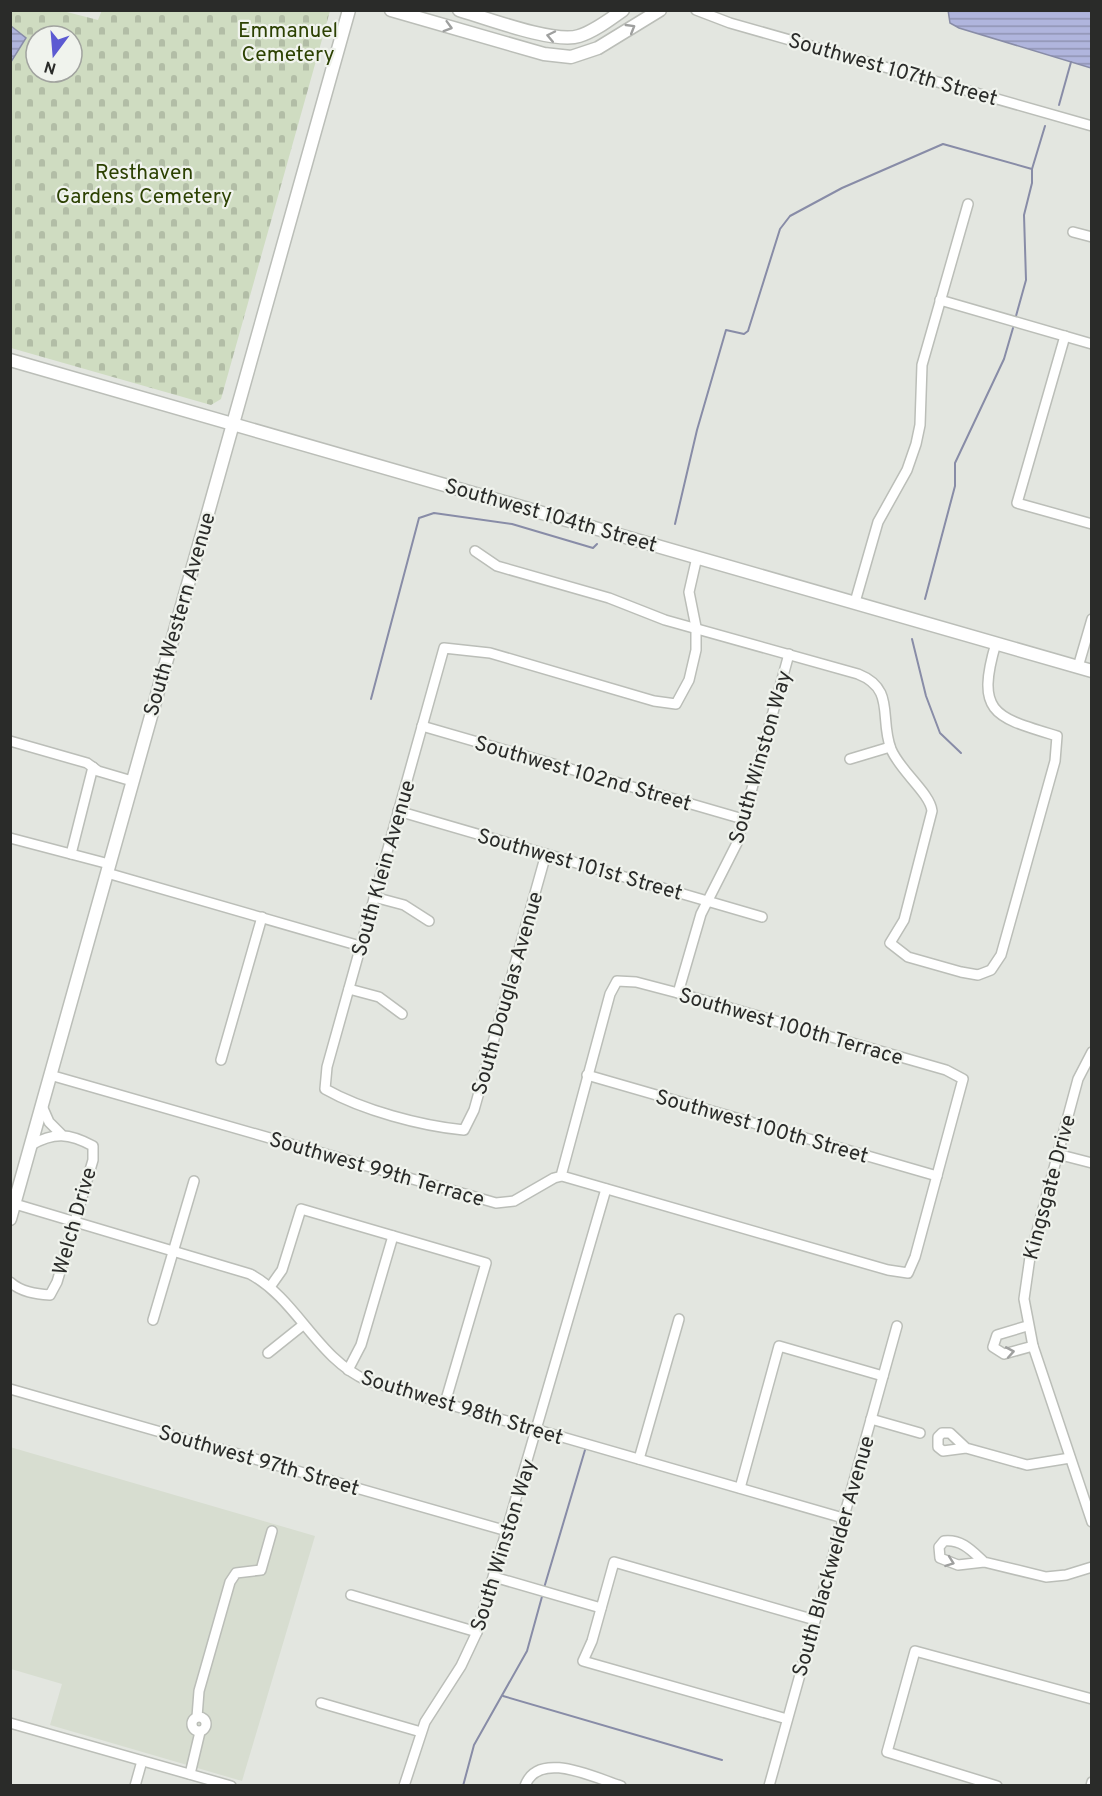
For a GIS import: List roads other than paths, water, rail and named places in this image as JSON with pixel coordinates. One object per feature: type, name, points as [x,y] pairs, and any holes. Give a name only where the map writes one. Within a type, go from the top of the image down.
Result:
[{"type":"main road","name":"South Western Avenue","points":[[10,1218],[349,10]]},
{"type":"main road","points":[[392,10],[544,54],[564,57],[585,54],[598,48],[660,10]]},
{"type":"main road","points":[[459,10],[552,37],[568,39],[581,36],[623,10]]},
{"type":"main road","name":"Southwest 104th Street","points":[[10,360],[1092,671]]},
{"type":"street","name":"Southwest 107th Street","points":[[696,10],[722,20],[1092,126]]},
{"type":"street","points":[[855,602],[878,522],[907,470],[916,444],[920,425],[922,365],[968,204]]},
{"type":"street","points":[[1073,232],[1092,237]]},
{"type":"street","points":[[940,300],[1092,344]]},
{"type":"street","points":[[1065,336],[1017,503],[1092,524]]},
{"type":"street","points":[[474,551],[497,566],[609,598],[656,617],[858,674],[876,684],[885,702],[890,747],[909,778],[930,801],[932,810],[904,920],[890,943],[908,957],[968,974],[987,973],[998,961],[1055,761],[1057,736],[1007,721],[994,708],[987,681],[996,643]]},
{"type":"street","points":[[696,627],[689,592],[697,557]]},
{"type":"street","points":[[1078,667],[1092,619]]},
{"type":"street","name":"South Klein Avenue","points":[[325,1089],[327,1067],[444,648],[490,653],[654,701],[676,704],[685,688],[694,662],[696,627]]},
{"type":"street","name":"South Winston Way","points":[[678,993],[706,900],[734,851],[789,654]]},
{"type":"street","name":"Southwest 102nd Street","points":[[422,726],[743,819]]},
{"type":"street","points":[[10,741],[87,763],[132,781]]},
{"type":"street","points":[[850,759],[890,747]]},
{"type":"street","points":[[71,854],[93,767]]},
{"type":"street","name":"Southwest 101st Street","points":[[398,811],[762,917]]},
{"type":"street","points":[[10,838],[71,854],[108,869],[360,946]]},
{"type":"street","name":"South Douglas Avenue","points":[[325,1089],[345,1100],[443,1128],[464,1130],[474,1110],[546,854]]},
{"type":"street","points":[[374,897],[404,905],[429,921]]},
{"type":"street","points":[[221,1060],[262,917]]},
{"type":"street","name":"Southwest 100th Terrace","points":[[587,1075],[610,994],[617,981],[636,982],[678,993],[946,1070],[963,1079],[937,1176]]},
{"type":"street","points":[[349,989],[379,997],[402,1014]]},
{"type":"street","name":"Kingsgate Drive","points":[[1092,1052],[1078,1079],[1026,1270],[1023,1292],[1027,1326],[1092,1522]]},
{"type":"street","name":"Southwest 99th Terrace","points":[[50,1075],[496,1203],[509,1203],[561,1176]]},
{"type":"street","points":[[587,1075],[561,1176],[606,1189],[888,1270],[908,1273],[937,1176]]},
{"type":"street","name":"Southwest 100th Street","points":[[587,1075],[937,1176]]},
{"type":"street","points":[[42,1106],[49,1122],[61,1134]]},
{"type":"street","points":[[31,1145],[48,1136],[61,1134]]},
{"type":"street","name":"Welch Drive","points":[[13,1287],[50,1295],[57,1282],[93,1160],[93,1146],[61,1134]]},
{"type":"street","points":[[1057,1154],[1092,1163]]},
{"type":"street","points":[[153,1320],[194,1181]]},
{"type":"street","name":"South Winston Way","points":[[404,1785],[421,1732],[466,1656],[477,1632],[606,1189]]},
{"type":"street","name":"Southwest 98th Street","points":[[15,1204],[240,1270],[270,1287],[328,1354],[348,1370],[374,1383],[843,1518]]},
{"type":"street","points":[[270,1287],[284,1266],[301,1209],[486,1263],[445,1403]]},
{"type":"street","points":[[348,1370],[361,1345],[393,1236]]},
{"type":"street","points":[[639,1459],[679,1319]]},
{"type":"street","points":[[268,1353],[303,1324]]},
{"type":"street","name":"South Blackwelder Avenue","points":[[769,1785],[897,1326]]},
{"type":"street","points":[[1027,1326],[997,1335],[993,1347],[1004,1354],[1033,1346]]},
{"type":"street","points":[[740,1488],[779,1346],[883,1376]]},
{"type":"street","name":"Southwest 97th Street","points":[[10,1389],[507,1531]]},
{"type":"street","points":[[871,1419],[920,1433]]},
{"type":"street","points":[[966,1448],[1027,1465],[1070,1458]]},
{"type":"street","points":[[190,1774],[200,1732],[204,1730],[207,1723],[202,1718],[198,1718],[199,1691],[230,1582],[236,1573],[261,1570],[272,1531]]},
{"type":"street","points":[[787,1719],[583,1661],[602,1608],[614,1562],[815,1620]]},
{"type":"street","points":[[984,1562],[1046,1577],[1066,1575],[1092,1567]]},
{"type":"street","points":[[494,1577],[602,1608]]},
{"type":"street","points":[[351,1595],[477,1632]]},
{"type":"street","points":[[997,1785],[887,1752],[915,1651],[935,1654],[1092,1699]]},
{"type":"street","points":[[321,1703],[421,1732]]},
{"type":"street","points":[[10,1723],[231,1785]]},
{"type":"street","points":[[135,1785],[142,1761]]},
{"type":"street","points":[[525,1785],[534,1771],[541,1767],[552,1766],[621,1785]]},
{"type":"water","points":[[948,10],[1091,11],[1091,68],[959,28],[950,23]]},
{"type":"water","points":[[11,26],[24,36],[24,41],[11,62]]},
{"type":"waterway","points":[[1059,105],[1071,62]]},
{"type":"waterway","points":[[675,524],[697,430],[726,330],[744,334],[748,331],[780,229],[790,216],[842,188],[943,144],[1032,169],[1045,126]]},
{"type":"waterway","points":[[1016,316],[1026,280],[1024,215],[1032,183],[1032,169]]},
{"type":"waterway","points":[[925,599],[955,486],[955,463],[1004,359],[1013,328]]},
{"type":"waterway","points":[[371,699],[419,518],[434,513],[512,524],[593,548],[597,544]]},
{"type":"waterway","points":[[912,639],[926,696],[940,733],[961,753]]},
{"type":"waterway","points":[[544,1588],[585,1450]]},
{"type":"waterway","points":[[463,1786],[474,1745],[527,1651],[543,1593]]},
{"type":"waterway","points":[[503,1696],[722,1760]]},
{"type":"park label","name":"Emmanuel Cemetery","points":[[288,42]]},
{"type":"park label","name":"Resthaven Gardens Cemetery","points":[[144,184]]}]
